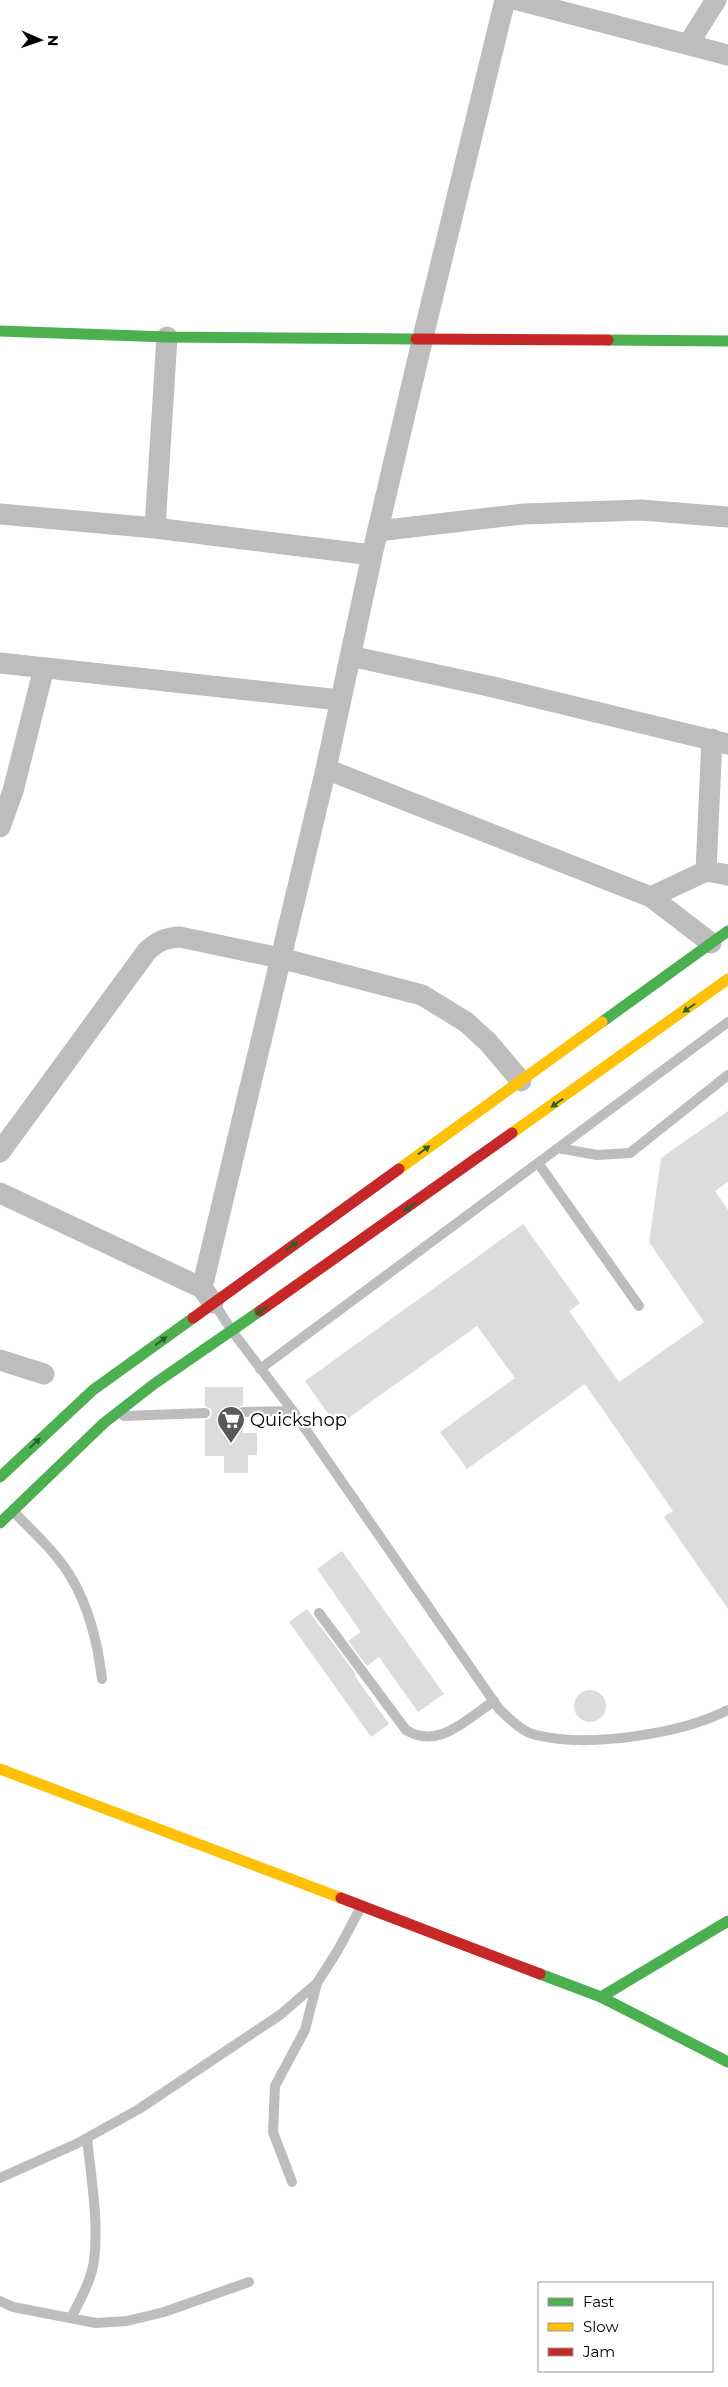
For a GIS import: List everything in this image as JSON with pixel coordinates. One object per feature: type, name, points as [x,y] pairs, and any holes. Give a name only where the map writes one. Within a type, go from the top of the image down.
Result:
[{"type":"street","points":[[208,1296],[280,958],[326,769],[372,555],[505,0]]},
{"type":"street","points":[[518,0],[689,43],[728,55]]},
{"type":"street","points":[[689,43],[716,0]]},
{"type":"street","points":[[0,331],[167,336],[423,337],[728,342]]},
{"type":"street","points":[[155,528],[167,336]]},
{"type":"street","points":[[378,531],[523,514],[641,510],[728,517]]},
{"type":"street","points":[[0,514],[155,528],[372,555]]},
{"type":"street","points":[[350,656],[720,741],[706,871]]},
{"type":"street","points":[[0,663],[340,700]]},
{"type":"street","points":[[0,826],[13,791],[44,668]]},
{"type":"street","points":[[0,1478],[93,1390],[208,1296],[521,1080],[719,937],[651,897],[326,769]]},
{"type":"street","points":[[651,897],[706,871],[728,875]]},
{"type":"street","points":[[0,1152],[147,951],[159,940],[180,937],[280,958],[422,995],[466,1022],[488,1042],[521,1080]]},
{"type":"street","points":[[0,1523],[114,1416],[728,979]]},
{"type":"street","points":[[0,1193],[208,1296]]},
{"type":"street","points":[[0,1360],[44,1374]]},
{"type":"street","points":[[0,1770],[601,1997],[728,2062]]},
{"type":"street","points":[[601,1997],[728,1921]]},
{"type":"lane","points":[[260,1368],[728,1022]]},
{"type":"lane","points":[[558,1148],[597,1155],[630,1153],[728,1074]]},
{"type":"lane","points":[[538,1163],[639,1306]]},
{"type":"lane","points":[[208,1296],[232,1331],[293,1411],[499,1709],[523,1729],[535,1735],[604,1740],[658,1732],[706,1722],[728,1710]]},
{"type":"lane","points":[[243,1412],[293,1411]]},
{"type":"lane","points":[[114,1416],[205,1413]]},
{"type":"lane","points":[[13,1511],[49,1548],[72,1578],[86,1608],[99,1648],[102,1680]]},
{"type":"lane","points":[[319,1613],[406,1730],[418,1738],[439,1737],[494,1701]]},
{"type":"lane","points":[[292,2182],[273,2132],[275,2086],[305,2030],[317,1983],[362,1906]]},
{"type":"lane","points":[[0,2178],[87,2138],[139,2109],[264,2025],[317,1983]]},
{"type":"lane","points":[[71,2318],[84,2292],[94,2262],[93,2201],[87,2138]]},
{"type":"lane","points":[[0,2301],[13,2307],[96,2323],[127,2320],[164,2312],[248,2282]]},
{"type":"building","points":[[728,1111],[728,1182],[715,1191],[728,1210],[728,1609],[664,1517],[673,1511],[585,1384],[467,1469],[440,1432],[515,1378],[477,1326],[337,1426],[305,1381],[523,1224],[580,1303],[569,1311],[619,1382],[704,1322],[649,1242],[661,1158]]},
{"type":"building","points":[[205,1387],[243,1387],[243,1405],[237,1408],[237,1415],[243,1419],[243,1433],[257,1433],[257,1455],[248,1455],[248,1473],[224,1473],[224,1456],[205,1456],[205,1420],[209,1419],[212,1413],[211,1409],[205,1406]]},
{"type":"building","points":[[342,1551],[444,1694],[418,1712],[379,1657],[367,1666],[348,1641],[361,1632],[317,1569]]},
{"type":"building","points":[[307,1609],[356,1674],[354,1675],[389,1724],[371,1737],[289,1622]]},
{"type":"building","points":[[590,1690],[596,1691],[601,1695],[605,1700],[605,1712],[601,1717],[596,1721],[590,1722],[584,1721],[579,1717],[575,1712],[574,1706],[575,1700],[579,1695],[584,1691]]},
{"type":"traffic: fast","points":[[0,331],[167,337],[416,339]]},
{"type":"traffic: fast","points":[[608,340],[728,341]]},
{"type":"traffic: fast","points":[[602,1022],[728,931]]},
{"type":"traffic: fast","points":[[0,1523],[104,1423],[154,1384],[260,1311]]},
{"type":"traffic: fast","points":[[0,1477],[93,1390],[193,1318]]},
{"type":"traffic: fast","points":[[601,1997],[728,1921]]},
{"type":"traffic: fast","points":[[540,1974],[601,1997],[728,2062]]},
{"type":"traffic: slow","points":[[512,1133],[728,979]]},
{"type":"traffic: slow","points":[[399,1169],[602,1022]]},
{"type":"traffic: slow","points":[[0,1769],[341,1898]]},
{"type":"traffic: jam","points":[[416,339],[608,340]]},
{"type":"traffic: jam","points":[[260,1311],[512,1133]]},
{"type":"traffic: jam","points":[[193,1318],[399,1169]]},
{"type":"traffic: jam","points":[[341,1898],[540,1974]]},
{"type":"place","name":"Quickshop","points":[[231,1444]]}]
